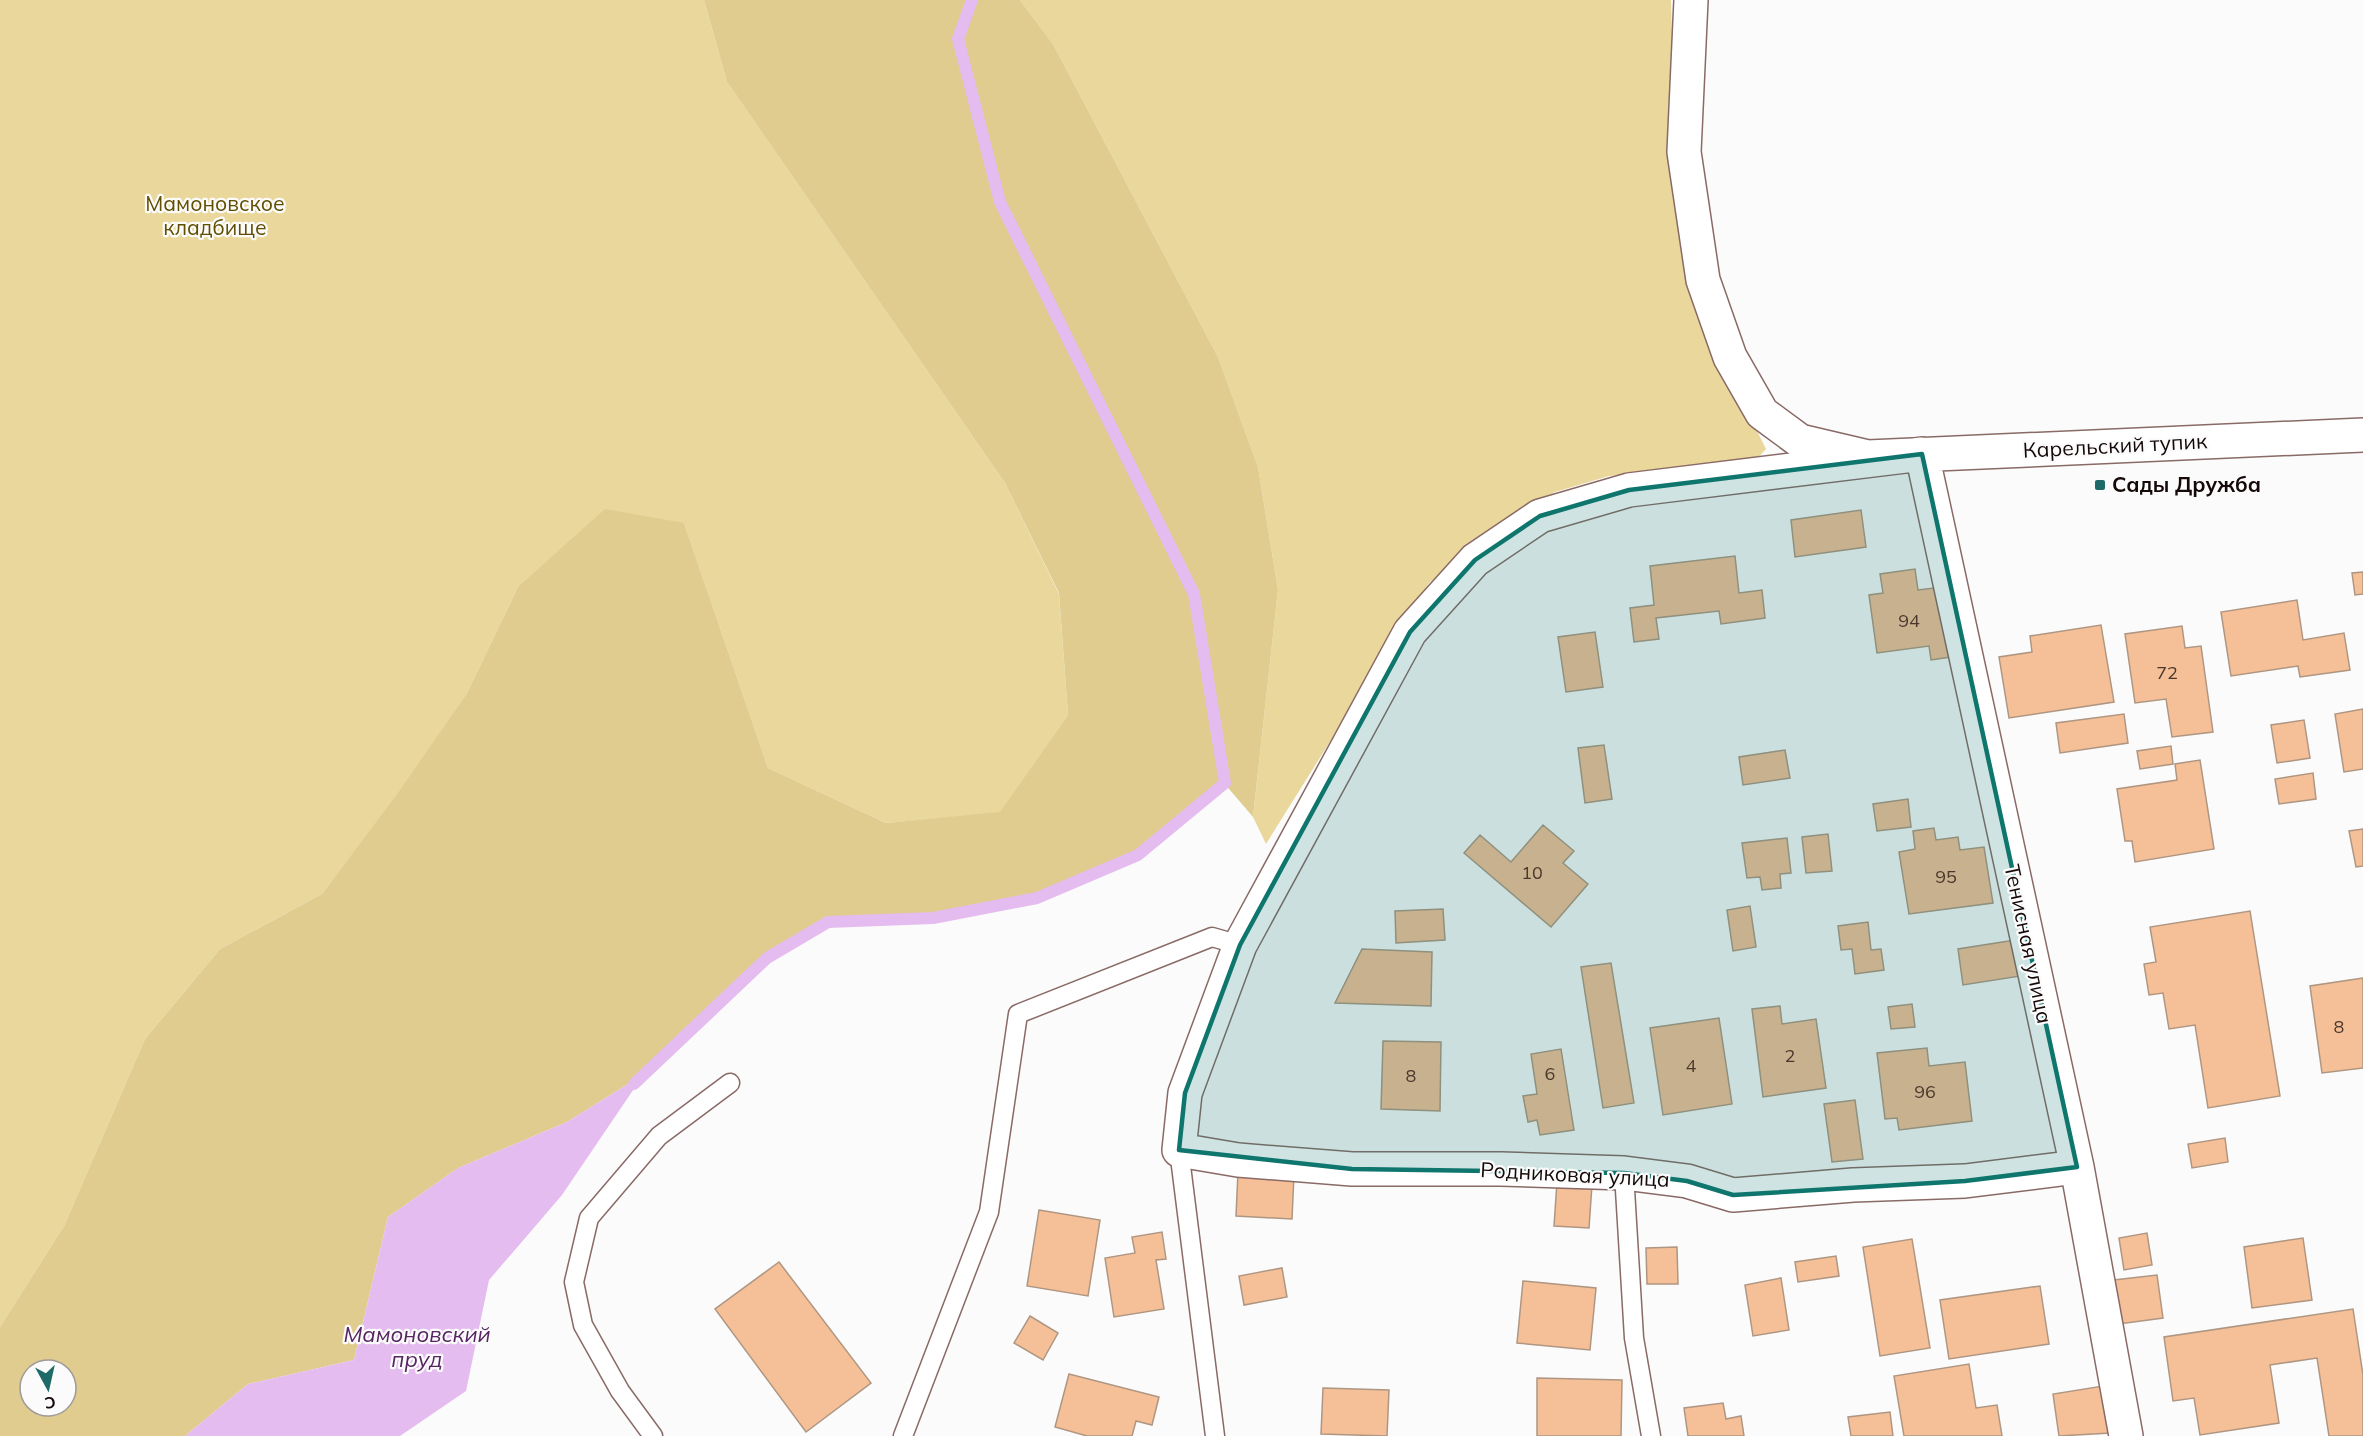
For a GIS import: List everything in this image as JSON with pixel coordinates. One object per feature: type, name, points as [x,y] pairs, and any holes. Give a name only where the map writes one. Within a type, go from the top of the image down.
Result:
[{"type":"street","name":"Карельский тупик","points":[[1691,0],[1684,152],[1703,280],[1730,357],[1762,413],[1800,441],[1868,457],[2363,435]]},
{"type":"street","points":[[1179,1150],[1185,1093],[1240,945],[1410,632],[1475,560],[1540,516],[1629,490],[1922,454]]},
{"type":"street","name":"Тенисная улица","points":[[1922,454],[2077,1167],[2126,1436]]},
{"type":"street","name":"Родниковая улица","points":[[1179,1150],[1238,1160],[1352,1169],[1501,1169],[1624,1173],[1687,1181],[1733,1196],[1853,1185],[1965,1181],[2077,1167]]},
{"type":"lane","points":[[903,1436],[989,1212],[1018,1014],[1212,937],[1240,945]]},
{"type":"lane","points":[[653,1436],[620,1390],[583,1325],[574,1282],[589,1218],[659,1136],[730,1083]]},
{"type":"lane","points":[[1179,1150],[1215,1436]]},
{"type":"lane","points":[[1624,1173],[1634,1338],[1652,1436]]},
{"type":"highlighted area","points":[[1922,454],[2077,1167],[1965,1181],[1733,1195],[1687,1181],[1624,1173],[1352,1169],[1179,1150],[1185,1093],[1240,945],[1410,632],[1475,560],[1540,516],[1629,490]]},
{"type":"green space","name":"Мамоновское кладбище","points":[[0,0],[704,0],[727,82],[1005,483],[1059,594],[1068,715],[1000,813],[886,823],[768,768],[684,523],[518,587],[467,693],[399,793],[322,894],[220,949],[145,1039],[64,1226],[0,1327]]},
{"type":"green space","points":[[1020,0],[1671,0],[1676,199],[1752,421],[1766,449],[1754,462],[1609,476],[1555,492],[1514,516],[1429,583],[1266,844],[1253,817],[1278,590],[1258,467],[1218,357],[1053,44]]},
{"type":"shaded area","points":[[704,0],[1020,0],[1053,44],[1218,357],[1258,467],[1278,590],[1253,817],[1224,783],[1138,855],[1037,898],[933,918],[828,922],[767,958],[644,1074],[567,1122],[458,1168],[388,1217],[354,1360],[248,1384],[185,1436],[0,1436],[0,1327],[64,1226],[145,1039],[220,949],[322,894],[398,793],[467,693],[518,587],[605,509],[684,523],[768,768],[886,823],[1000,812],[1068,715],[1059,593],[1005,483],[727,82]]},
{"type":"water","name":"Мамоновский пруд","points":[[644,1074],[562,1195],[489,1280],[466,1391],[400,1436],[185,1436],[248,1384],[354,1360],[388,1217],[458,1168],[567,1122]]},
{"type":"building","points":[[1861,510],[1866,547],[1795,557],[1791,520]]},
{"type":"building","points":[[1735,556],[1739,593],[1762,590],[1765,618],[1721,624],[1719,611],[1656,618],[1659,639],[1634,642],[1630,608],[1654,605],[1650,566]]},
{"type":"building","points":[[1915,569],[1918,590],[1942,587],[1951,657],[1931,660],[1929,646],[1877,653],[1869,595],[1883,593],[1880,574]]},
{"type":"building","points":[[2363,572],[2363,594],[2355,595],[2352,573]]},
{"type":"building","points":[[2297,600],[2303,640],[2344,633],[2350,670],[2300,677],[2298,666],[2231,676],[2221,612]]},
{"type":"building","points":[[2101,625],[2114,702],[2009,718],[1999,657],[2032,652],[2030,636]]},
{"type":"building","points":[[2182,626],[2185,648],[2201,646],[2213,732],[2172,737],[2166,699],[2135,703],[2125,634]]},
{"type":"building","points":[[1595,632],[1603,687],[1566,692],[1558,637]]},
{"type":"building","points":[[2363,709],[2363,769],[2344,772],[2335,714]]},
{"type":"building","points":[[2124,714],[2128,743],[2060,753],[2056,723]]},
{"type":"building","points":[[2304,720],[2310,758],[2277,763],[2271,725]]},
{"type":"building","points":[[1604,745],[1612,799],[1585,803],[1578,748]]},
{"type":"building","points":[[2171,746],[2173,764],[2140,769],[2137,751]]},
{"type":"building","points":[[1785,750],[1790,778],[1743,785],[1739,757]]},
{"type":"building","points":[[2200,760],[2214,849],[2135,862],[2132,841],[2125,841],[2117,789],[2177,780],[2175,764]]},
{"type":"building","points":[[2313,773],[2316,799],[2279,804],[2275,779]]},
{"type":"building","points":[[1908,799],[1911,827],[1877,831],[1873,804]]},
{"type":"building","points":[[1543,825],[1574,851],[1563,863],[1588,884],[1551,927],[1464,853],[1480,835],[1511,862]]},
{"type":"building","points":[[1934,828],[1936,840],[1958,837],[1960,850],[1984,847],[1993,903],[1909,914],[1899,852],[1915,849],[1913,831]]},
{"type":"building","points":[[2363,829],[2363,866],[2356,867],[2349,831]]},
{"type":"building","points":[[1828,834],[1832,871],[1806,873],[1802,837]]},
{"type":"building","points":[[1787,838],[1791,873],[1780,874],[1781,888],[1762,890],[1760,877],[1747,878],[1742,843]]},
{"type":"building","points":[[1750,906],[1756,947],[1733,951],[1727,910]]},
{"type":"building","points":[[1443,909],[1445,940],[1396,943],[1395,911]]},
{"type":"building","points":[[2250,911],[2280,1096],[2208,1108],[2195,1025],[2169,1029],[2163,993],[2149,995],[2144,964],[2156,962],[2150,927]]},
{"type":"building","points":[[1868,922],[1871,950],[1881,949],[1884,970],[1855,974],[1852,949],[1841,950],[1838,926]]},
{"type":"building","points":[[2021,939],[2027,975],[1963,985],[1958,949]]},
{"type":"building","points":[[1362,949],[1432,952],[1431,1006],[1335,1003]]},
{"type":"building","points":[[1611,963],[1634,1103],[1603,1108],[1581,967]]},
{"type":"building","points":[[2363,978],[2363,1068],[2322,1073],[2310,986]]},
{"type":"building","points":[[1912,1004],[1915,1027],[1891,1029],[1888,1007]]},
{"type":"building","points":[[1780,1006],[1782,1024],[1816,1019],[1826,1088],[1763,1097],[1752,1009]]},
{"type":"building","points":[[1719,1018],[1732,1104],[1663,1115],[1650,1028]]},
{"type":"building","points":[[1383,1041],[1441,1042],[1440,1111],[1381,1109]]},
{"type":"building","points":[[1927,1048],[1929,1066],[1965,1062],[1972,1121],[1899,1130],[1897,1118],[1885,1119],[1877,1053]]},
{"type":"building","points":[[1561,1049],[1574,1130],[1540,1135],[1537,1120],[1528,1122],[1523,1096],[1537,1094],[1531,1054]]},
{"type":"building","points":[[1855,1100],[1863,1159],[1832,1162],[1824,1104]]},
{"type":"building","points":[[2225,1138],[2228,1162],[2192,1168],[2188,1144]]},
{"type":"building","points":[[1238,1172],[1294,1175],[1292,1219],[1236,1216]]},
{"type":"building","points":[[1557,1182],[1592,1185],[1589,1228],[1554,1226]]},
{"type":"building","points":[[1039,1210],[1100,1220],[1088,1296],[1027,1286]]},
{"type":"building","points":[[1162,1232],[1166,1259],[1156,1260],[1164,1309],[1114,1317],[1105,1258],[1135,1253],[1132,1237]]},
{"type":"building","points":[[2147,1233],[2152,1265],[2124,1270],[2119,1238]]},
{"type":"building","points":[[2303,1238],[2312,1300],[2252,1308],[2244,1247]]},
{"type":"building","points":[[1912,1239],[1930,1348],[1880,1356],[1863,1247]]},
{"type":"building","points":[[1677,1247],[1678,1284],[1647,1284],[1646,1248]]},
{"type":"building","points":[[1836,1256],[1839,1276],[1798,1282],[1795,1262]]},
{"type":"building","points":[[779,1262],[871,1383],[806,1432],[715,1309]]},
{"type":"building","points":[[1282,1268],[1287,1297],[1244,1305],[1239,1276]]},
{"type":"building","points":[[2157,1275],[2163,1318],[2119,1324],[2114,1280]]},
{"type":"building","points":[[1781,1278],[1789,1330],[1753,1336],[1745,1285]]},
{"type":"building","points":[[1523,1281],[1596,1288],[1590,1350],[1517,1343]]},
{"type":"building","points":[[2040,1286],[2049,1344],[1949,1359],[1940,1300]]},
{"type":"building","points":[[2353,1309],[2363,1375],[2363,1436],[2329,1436],[2317,1358],[2270,1365],[2279,1423],[2200,1435],[2194,1398],[2173,1401],[2164,1337]]},
{"type":"building","points":[[1030,1316],[1058,1333],[1043,1360],[1014,1343]]},
{"type":"building","points":[[1969,1364],[1976,1408],[1997,1405],[2002,1436],[1904,1436],[1894,1376]]},
{"type":"building","points":[[1069,1374],[1159,1397],[1152,1425],[1136,1421],[1132,1436],[1087,1436],[1055,1427]]},
{"type":"building","points":[[1537,1378],[1622,1380],[1621,1436],[1537,1436]]},
{"type":"building","points":[[2103,1386],[2110,1433],[2059,1436],[2053,1394]]},
{"type":"building","points":[[1323,1388],[1389,1390],[1387,1436],[1321,1434]]},
{"type":"building","points":[[1723,1403],[1726,1419],[1741,1416],[1744,1436],[1688,1436],[1684,1408]]},
{"type":"building","points":[[1890,1412],[1893,1436],[1851,1436],[1848,1417]]},
{"type":"waterway","points":[[634,1084],[767,958],[828,922],[933,918],[1037,898],[1138,855],[1225,783],[1194,594],[1000,202],[958,39],[972,0]]},
{"type":"place","name":"Сады Дружба","points":[[2100,485]]}]
